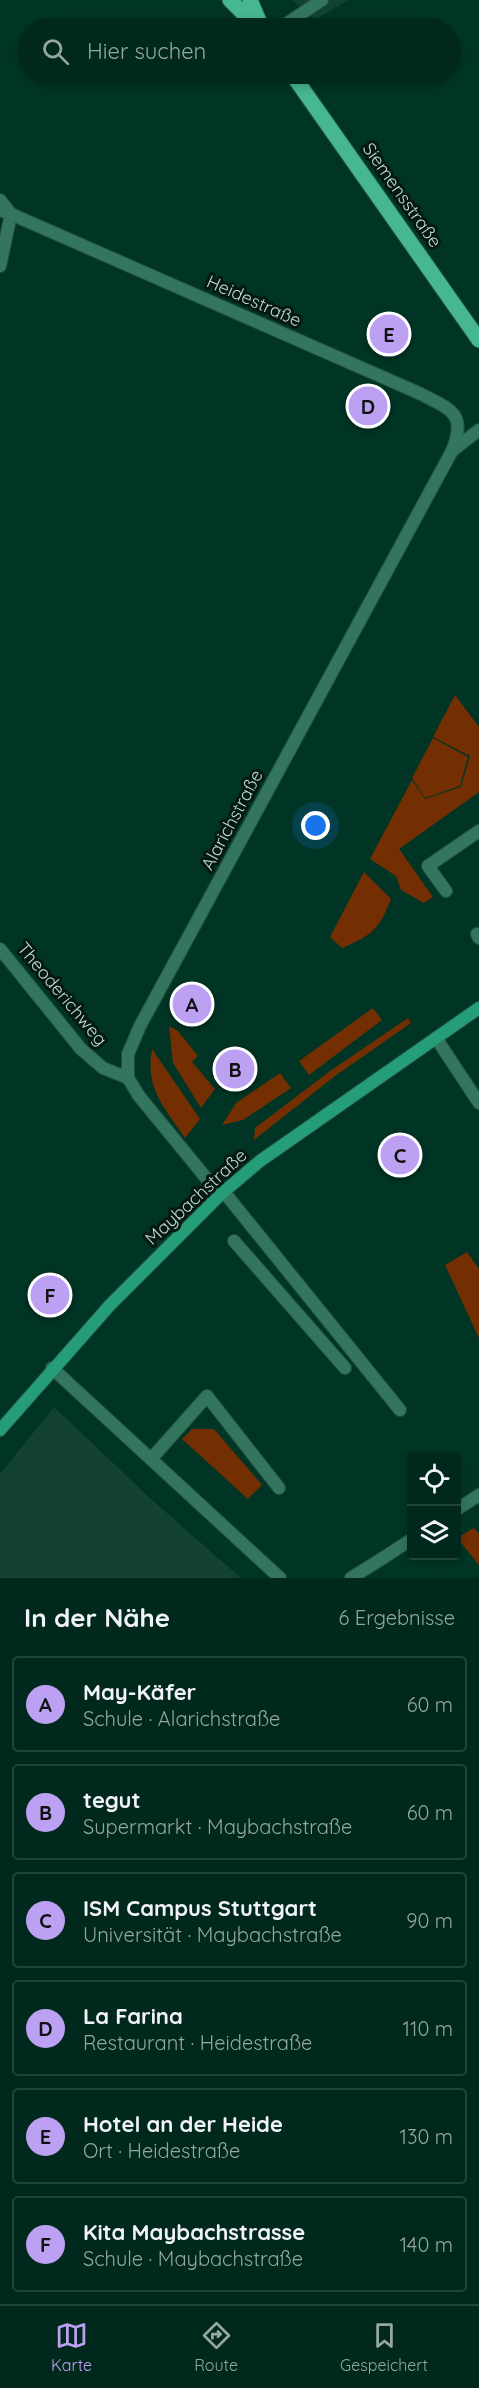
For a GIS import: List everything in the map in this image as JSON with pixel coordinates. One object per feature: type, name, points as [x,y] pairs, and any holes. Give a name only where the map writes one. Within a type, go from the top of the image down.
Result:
[{"type":"main road","points":[[230,0],[248,18]]},
{"type":"main road","points":[[250,0],[258,18]]},
{"type":"main road","name":"Siemensstraße","points":[[299,84],[479,340]]},
{"type":"main road","name":"Maybachstraße","points":[[0,1430],[52,1368],[110,1305],[222,1193],[260,1161],[479,1008]]},
{"type":"street","points":[[295,18],[322,0]]},
{"type":"street","points":[[0,200],[6,212],[0,266]]},
{"type":"street","name":"Heidestraße","points":[[6,212],[451,409],[458,419],[458,436],[452,451]]},
{"type":"street","points":[[452,451],[479,430]]},
{"type":"street","name":"Alarichstraße","points":[[128,1078],[128,1054],[140,1026],[452,451]]},
{"type":"street","points":[[446,891],[428,866],[479,831]]},
{"type":"street","name":"Theoderichweg","points":[[0,949],[81,1049],[103,1068],[128,1078]]},
{"type":"street","points":[[436,1038],[479,1102]]},
{"type":"street","points":[[128,1078],[161,1124],[222,1193],[400,1410]]},
{"type":"street","points":[[234,1241],[345,1368]]},
{"type":"street","points":[[52,1368],[280,1578]]},
{"type":"street","points":[[151,1459],[207,1396],[279,1488]]},
{"type":"street","points":[[461,1507],[479,1496]]},
{"type":"street","points":[[351,1578],[407,1542]]},
{"type":"shaded area","points":[[292,0],[348,0],[318,18],[313,18]]},
{"type":"shaded area","points":[[455,695],[479,727],[479,792],[399,849],[433,897],[424,903],[401,890],[396,876],[370,859],[412,780],[425,799],[461,787],[470,756],[433,737]]},
{"type":"shaded area","points":[[433,738],[468,757],[460,786],[425,798],[412,778]]},
{"type":"shaded area","points":[[364,872],[391,899],[378,925],[368,935],[342,948],[330,937]]},
{"type":"shaded area","points":[[373,1008],[382,1020],[309,1075],[299,1061]]},
{"type":"shaded area","points":[[408,1018],[411,1023],[335,1076],[254,1140],[255,1128],[330,1071]]},
{"type":"shaded area","points":[[169,1026],[178,1031],[198,1056],[192,1062],[215,1089],[201,1108],[173,1063]]},
{"type":"shaded area","points":[[152,1049],[200,1119],[185,1138],[163,1107],[154,1087],[151,1075]]},
{"type":"shaded area","points":[[280,1073],[291,1088],[243,1120],[222,1125],[236,1103]]},
{"type":"shaded area","points":[[467,1252],[479,1269],[479,1338],[445,1265]]},
{"type":"shaded area","points":[[54,1407],[152,1500],[241,1578],[0,1578],[0,1474]]},
{"type":"shaded area","points":[[192,1429],[214,1429],[262,1485],[248,1499],[182,1439]]},
{"type":"shaded area","points":[[474,1528],[479,1534],[479,1565],[461,1543],[461,1536]]},
{"type":"place","name":"Hotel an der Heide","points":[[389,334]]},
{"type":"place","name":"La Farina","points":[[368,406]]},
{"type":"place","name":"May-Käfer","points":[[192,1004]]},
{"type":"place","name":"tegut","points":[[235,1069]]},
{"type":"place","name":"ISM Campus Stuttgart","points":[[400,1155]]},
{"type":"place","name":"Kita Maybachstrasse","points":[[50,1295]]}]
